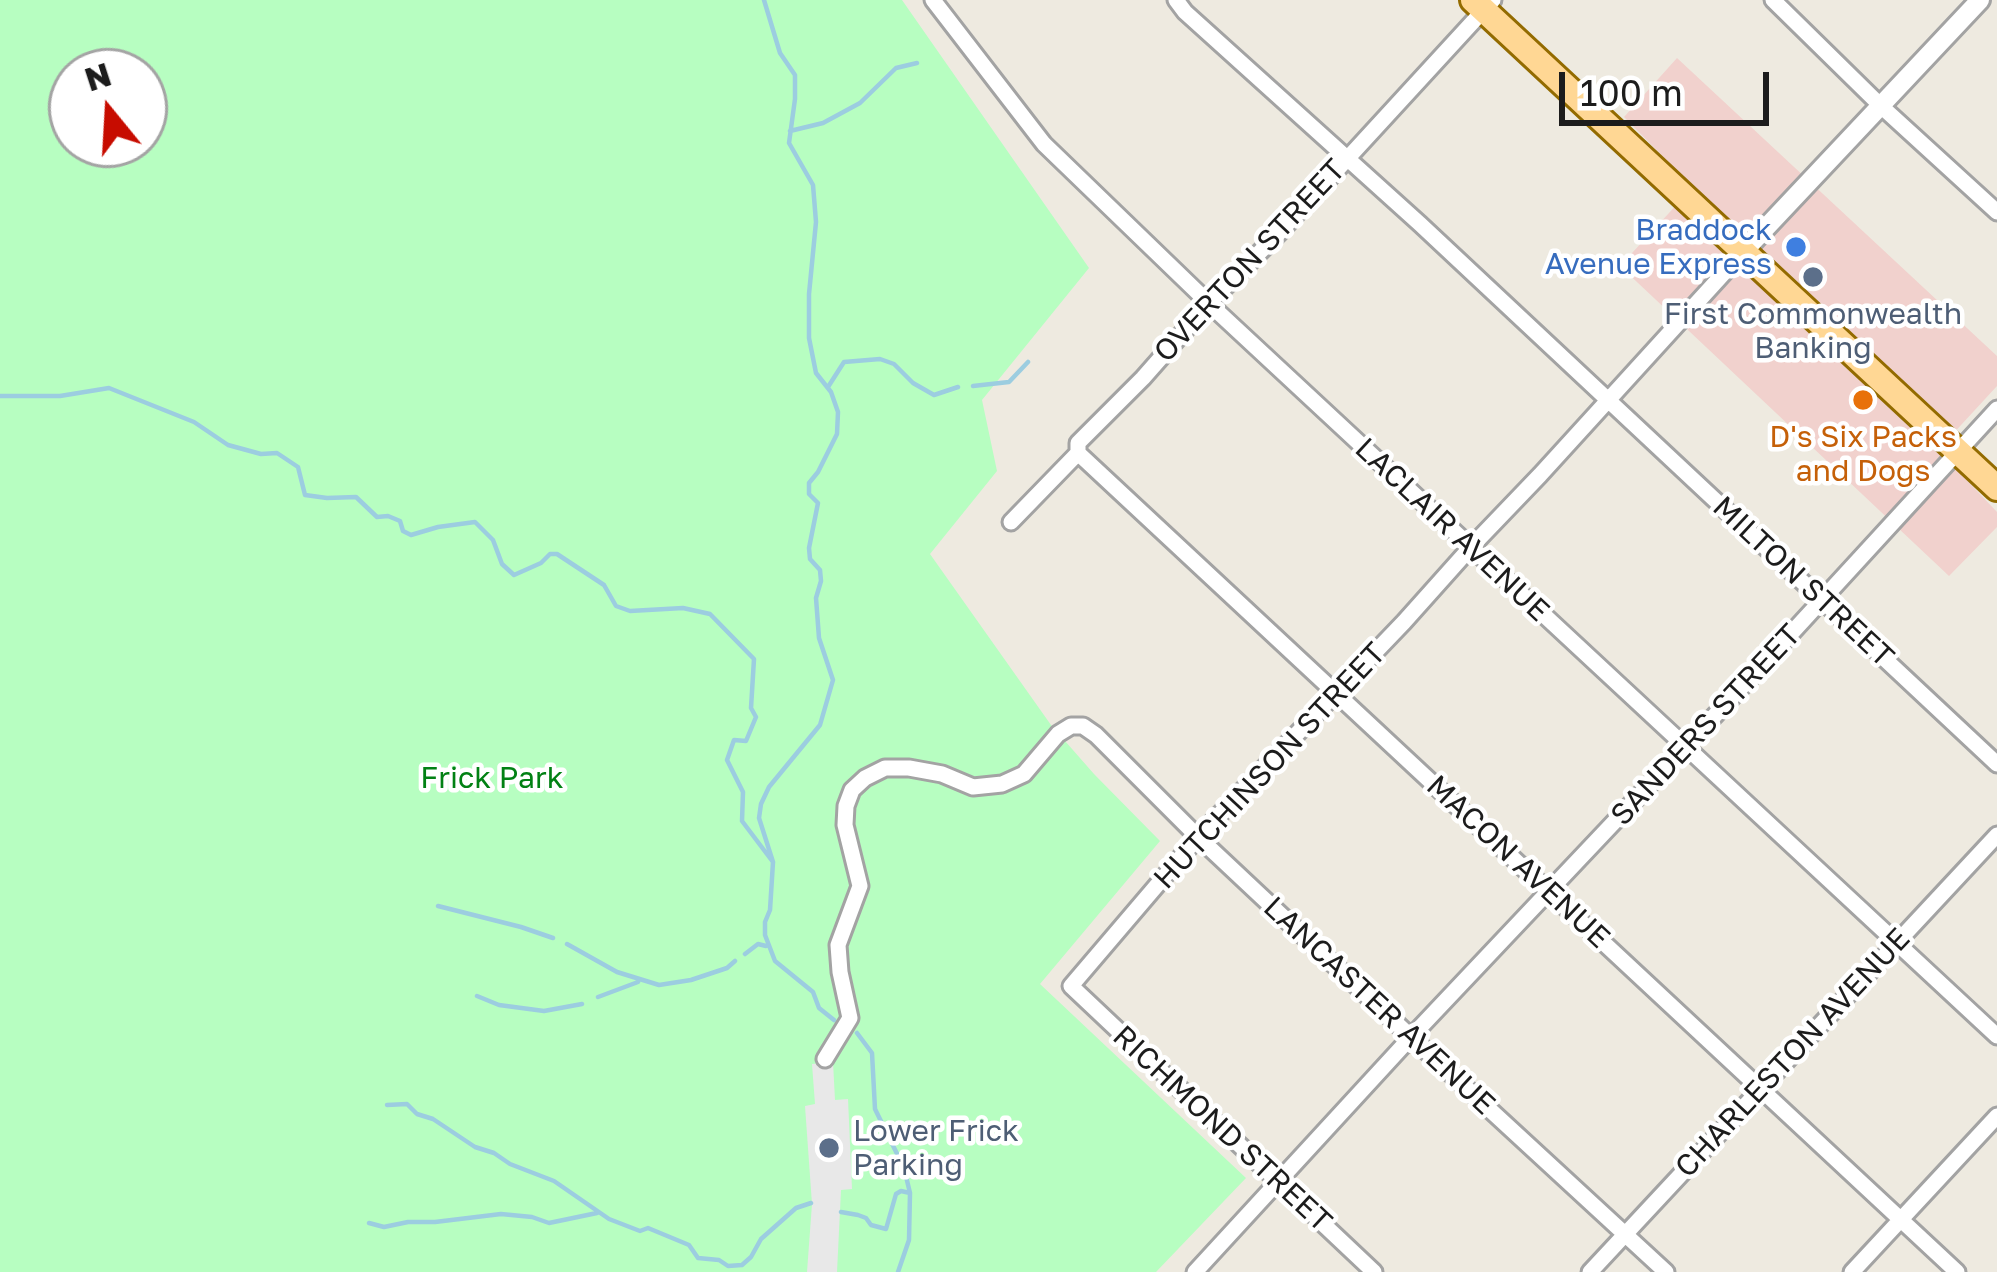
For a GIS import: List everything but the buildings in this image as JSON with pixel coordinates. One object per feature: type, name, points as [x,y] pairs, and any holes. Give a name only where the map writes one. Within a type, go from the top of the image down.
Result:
[{"type":"main road","points":[[1484,3],[1997,488]]},
{"type":"street","name":"LACLAIR AVENUE","points":[[933,0],[1030,130],[1209,303],[1997,1036]]},
{"type":"street","points":[[1176,0],[1346,157]]},
{"type":"street","points":[[1773,0],[1997,212]]},
{"type":"street","points":[[1744,251],[1980,0]]},
{"type":"street","name":"OVERTON STREET","points":[[1011,522],[1075,444],[1280,232],[1484,3]]},
{"type":"street","name":"MILTON STREET","points":[[1346,157],[1997,764]]},
{"type":"street","name":"HUTCHINSON STREET","points":[[1071,986],[1198,837],[1404,622],[1744,251]]},
{"type":"street","name":"SANDERS STREET","points":[[1195,1272],[1997,410]]},
{"type":"street","name":"MACON AVENUE","points":[[1075,444],[1957,1272]]},
{"type":"street","name":"LANCASTER AVENUE","points":[[825,1059],[850,1018],[838,945],[860,886],[845,825],[852,790],[885,768],[942,774],[973,787],[1002,784],[1024,774],[1058,734],[1071,726],[1083,727],[1666,1272]]},
{"type":"street","name":"CHARLESTON AVENUE","points":[[1590,1272],[1997,835]]},
{"type":"street","name":"RICHMOND STREET","points":[[1071,986],[1374,1272]]},
{"type":"street","points":[[1852,1272],[1997,1117]]},
{"type":"shaded area","points":[[1677,58],[1997,356],[1997,386],[1938,450],[1997,512],[1997,527],[1949,576],[1620,266],[1693,187],[1624,117]]},
{"type":"shaded area","name":"Lower Frick Parking","points":[[833,1062],[835,1100],[848,1099],[852,1189],[841,1190],[837,1272],[807,1272],[812,1204],[805,1106],[815,1104],[812,1064]]},
{"type":"green space","name":"Frick Park","points":[[0,0],[902,0],[1089,268],[982,400],[997,471],[930,554],[1051,725],[1160,841],[1040,984],[1246,1178],[1156,1272],[0,1272]]},
{"type":"waterway","points":[[764,0],[780,53],[795,75],[789,143],[813,185],[816,222],[809,338],[816,373],[831,392],[838,412],[837,434],[809,483],[809,494],[818,503],[809,548],[810,559],[820,570],[819,638],[833,680],[820,725],[769,787],[761,804],[759,818],[773,862],[765,935],[775,961],[813,992],[819,1008],[834,1020]]},
{"type":"waterway","points":[[790,131],[823,123],[860,103],[896,68],[917,63]]},
{"type":"waterway","points":[[828,387],[844,362],[880,359],[894,364],[934,395],[958,387]]},
{"type":"waterway","points":[[973,386],[1009,382],[1028,362]]},
{"type":"waterway","points":[[0,396],[60,396],[109,388],[194,422],[228,445],[277,453],[298,467],[305,495],[356,497],[377,517],[400,521],[403,531],[411,535],[475,522],[493,540],[502,564],[514,575],[557,554],[604,585],[616,606],[630,611],[683,608],[710,614],[754,659],[751,708],[756,717],[746,741],[734,740],[727,760],[743,792],[742,821],[773,862]]},
{"type":"waterway","points":[[438,906],[553,938]]},
{"type":"waterway","points":[[567,944],[617,972],[659,985],[691,980],[735,961]]},
{"type":"waterway","points":[[745,954],[758,944],[766,946]]},
{"type":"waterway","points":[[598,997],[638,982]]},
{"type":"waterway","points":[[477,996],[499,1005],[544,1011],[582,1004]]},
{"type":"waterway","points":[[857,1033],[872,1053],[875,1109],[904,1168],[910,1193],[909,1240],[898,1272]]},
{"type":"waterway","points":[[387,1105],[407,1104],[475,1147],[554,1181],[609,1219],[640,1231],[648,1228],[689,1245],[698,1258],[728,1266],[742,1265],[761,1239],[796,1208],[811,1203]]},
{"type":"waterway","points":[[841,1212],[886,1229],[896,1194],[910,1193]]},
{"type":"waterway","points":[[369,1223],[384,1227],[501,1214],[549,1223],[597,1213]]},
{"type":"place","name":"Braddock Avenue Express","points":[[1796,247]]},
{"type":"place","name":"First Commonwealth Banking","points":[[1813,277]]},
{"type":"place","name":"D's Six Packs and Dogs","points":[[1863,400]]},
{"type":"place","name":"Lower Frick Parking","points":[[829,1148]]}]
